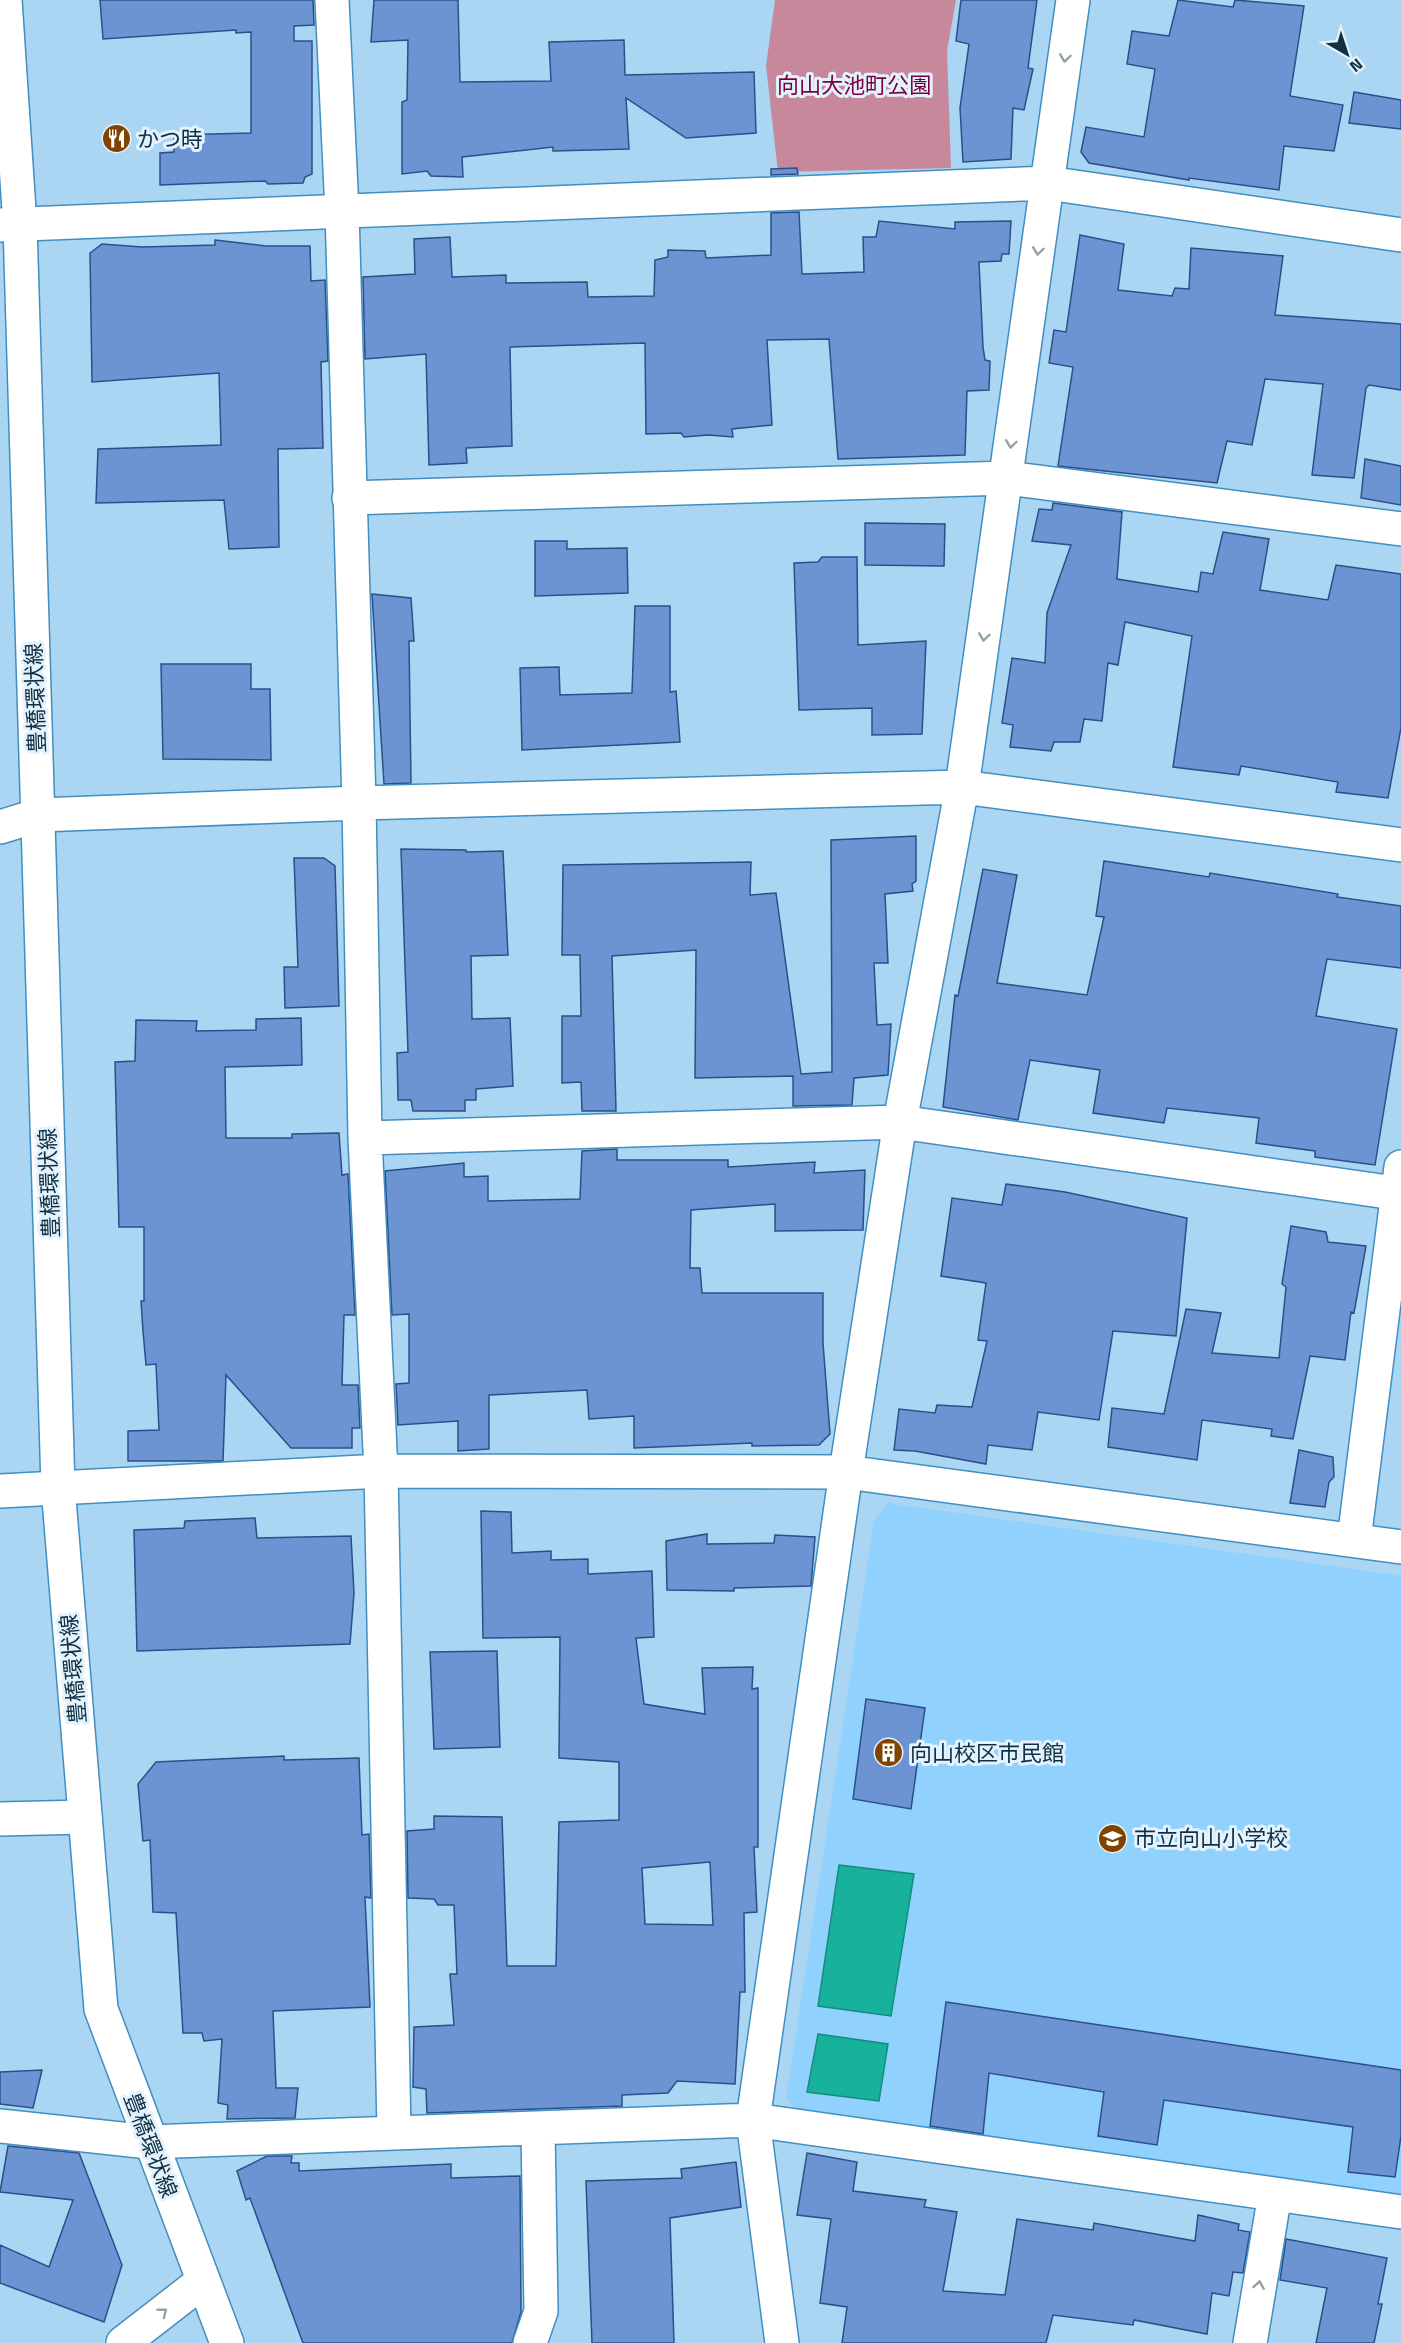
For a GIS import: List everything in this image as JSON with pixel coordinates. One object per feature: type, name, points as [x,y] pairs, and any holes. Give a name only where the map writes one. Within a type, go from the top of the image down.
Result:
[{"type":"street","name":"豊橋環状線","points":[[5,0],[10,225],[39,815],[58,1487],[101,2009],[149,2142],[227,2343]]},
{"type":"street","points":[[332,0],[342,211],[359,803],[365,1138],[381,1472],[394,2132]]},
{"type":"street","points":[[782,2343],[753,2120],[846,1472],[900,1122],[962,787],[1073,0]]},
{"type":"street","points":[[10,225],[1048,183],[1401,235]]},
{"type":"street","points":[[349,498],[1007,478],[1401,529]]},
{"type":"street","points":[[0,827],[39,815],[359,803],[962,787],[1401,845]]},
{"type":"street","points":[[0,806],[39,815]]},
{"type":"street","points":[[365,1138],[900,1122],[1400,1185],[1354,1540]]},
{"type":"street","points":[[0,1491],[381,1472],[846,1472],[1401,1548]]},
{"type":"street","points":[[0,1819],[85,1817]]},
{"type":"street","points":[[0,2126],[37,2132],[149,2142],[753,2120],[1401,2212]]},
{"type":"street","points":[[530,2343],[541,2311],[538,2128]]},
{"type":"street","points":[[1250,2343],[1275,2194]]},
{"type":"street","points":[[123,2343],[203,2282]]},
{"type":"shaded area","name":"市立向山小学校","points":[[888,1503],[1401,1576],[1401,2204],[801,2116],[786,2099],[874,1521]]},
{"type":"shaded area","points":[[839,1865],[914,1874],[891,2016],[818,2006]]},
{"type":"shaded area","points":[[818,2034],[888,2044],[879,2101],[807,2092]]},
{"type":"green space","name":"向山大池町公園","points":[[775,0],[956,0],[947,51],[951,168],[778,172],[766,66]]},
{"type":"building","points":[[100,0],[313,0],[314,25],[294,26],[294,41],[312,41],[312,174],[305,177],[303,183],[268,184],[265,181],[160,185],[160,153],[174,152],[174,135],[251,133],[251,32],[236,33],[236,30],[103,39]]},
{"type":"building","points":[[374,0],[458,0],[460,82],[551,81],[549,42],[624,40],[625,75],[754,72],[756,133],[686,138],[626,98],[629,149],[553,151],[553,147],[462,157],[463,177],[431,176],[427,171],[402,174],[402,102],[407,100],[408,40],[371,42]]},
{"type":"building","points":[[961,0],[1037,0],[1028,68],[1033,69],[1024,110],[1013,108],[1011,159],[963,162],[960,108],[969,44],[956,41]]},
{"type":"building","points":[[1178,0],[1233,7],[1235,0],[1304,6],[1290,96],[1343,105],[1334,151],[1284,146],[1279,190],[1189,178],[1189,180],[1089,163],[1081,152],[1086,127],[1144,137],[1155,69],[1127,64],[1132,31],[1169,36]]},
{"type":"building","points":[[1354,92],[1401,100],[1401,129],[1349,123]]},
{"type":"building","points":[[797,168],[798,174],[771,175],[771,169]]},
{"type":"building","points":[[799,212],[802,274],[864,272],[863,237],[876,237],[879,221],[955,229],[955,222],[1011,221],[1009,254],[1002,254],[1001,261],[979,262],[983,347],[985,360],[990,361],[989,390],[967,391],[965,455],[838,459],[829,339],[767,340],[772,425],[732,429],[733,437],[708,435],[684,437],[681,433],[646,434],[645,343],[510,347],[512,446],[466,448],[467,463],[429,465],[426,354],[365,359],[363,277],[415,274],[414,239],[450,237],[452,277],[506,275],[506,283],[587,282],[588,297],[654,296],[655,260],[668,257],[668,250],[705,251],[706,258],[771,255],[771,213]]},
{"type":"building","points":[[1080,235],[1124,244],[1118,290],[1172,296],[1175,288],[1189,289],[1191,248],[1283,256],[1275,315],[1401,324],[1401,390],[1369,385],[1366,388],[1354,478],[1312,475],[1323,384],[1265,379],[1252,445],[1227,441],[1217,483],[1058,466],[1073,367],[1049,363],[1054,330],[1066,332]]},
{"type":"building","points":[[215,240],[266,246],[310,246],[311,281],[325,280],[328,361],[321,362],[323,448],[278,449],[279,547],[229,549],[224,500],[96,503],[98,449],[221,445],[219,373],[92,382],[90,253],[102,244],[142,247],[215,245]]},
{"type":"building","points":[[1365,459],[1401,466],[1401,505],[1361,498]]},
{"type":"building","points":[[1053,503],[1122,512],[1117,579],[1198,592],[1201,572],[1213,574],[1223,532],[1269,539],[1260,590],[1328,600],[1336,565],[1401,574],[1401,728],[1388,798],[1336,792],[1338,782],[1241,766],[1239,775],[1173,767],[1192,636],[1125,622],[1118,665],[1108,663],[1102,721],[1084,719],[1080,742],[1054,742],[1051,751],[1010,747],[1013,725],[1002,723],[1012,658],[1045,663],[1047,613],[1071,545],[1032,541],[1039,509],[1052,510]]},
{"type":"building","points":[[865,523],[945,524],[944,566],[865,565]]},
{"type":"building","points":[[535,541],[567,541],[567,549],[627,548],[628,593],[535,596]]},
{"type":"building","points":[[822,557],[857,557],[858,645],[926,641],[922,734],[872,735],[872,708],[799,710],[794,563],[818,562]]},
{"type":"building","points":[[372,594],[411,598],[414,641],[409,641],[411,783],[384,784]]},
{"type":"building","points":[[635,606],[670,606],[670,692],[676,691],[680,742],[522,750],[520,668],[559,667],[560,695],[632,693]]},
{"type":"building","points":[[161,664],[251,664],[251,689],[270,689],[271,760],[163,759]]},
{"type":"building","points":[[916,836],[916,881],[912,884],[913,891],[885,894],[888,963],[874,963],[877,1025],[891,1024],[888,1075],[854,1078],[852,1105],[793,1106],[793,1076],[695,1078],[696,950],[612,956],[616,1111],[582,1111],[581,1082],[562,1083],[562,1016],[581,1016],[580,955],[562,955],[563,865],[751,862],[750,895],[776,893],[801,1074],[832,1072],[831,840]]},
{"type":"building","points":[[401,849],[503,851],[508,955],[471,956],[472,1019],[510,1018],[513,1086],[476,1089],[476,1100],[465,1100],[465,1111],[413,1111],[411,1100],[398,1100],[397,1053],[408,1052]]},
{"type":"building","points":[[294,858],[324,858],[335,866],[339,1006],[285,1008],[284,967],[298,967]]},
{"type":"building","points":[[1104,861],[1209,877],[1210,873],[1338,894],[1337,897],[1401,906],[1401,968],[1327,959],[1316,1016],[1397,1029],[1375,1165],[1315,1157],[1315,1151],[1256,1143],[1259,1118],[1167,1108],[1164,1123],[1093,1113],[1100,1070],[1030,1060],[1018,1120],[943,1107],[955,995],[958,996],[983,869],[1017,875],[997,983],[1087,995],[1104,917],[1096,916]]},
{"type":"building","points":[[301,1018],[302,1065],[225,1067],[226,1138],[292,1138],[292,1134],[339,1133],[342,1175],[348,1174],[355,1315],[344,1315],[342,1385],[358,1385],[360,1428],[352,1428],[352,1448],[291,1448],[226,1375],[223,1461],[128,1461],[128,1431],[159,1430],[156,1364],[146,1365],[143,1331],[141,1301],[144,1301],[144,1227],[119,1227],[115,1062],[135,1061],[136,1020],[197,1021],[196,1031],[256,1030],[256,1019]]},
{"type":"building","points":[[617,1149],[617,1160],[728,1160],[728,1167],[815,1162],[814,1173],[865,1170],[863,1230],[775,1231],[775,1204],[691,1210],[690,1268],[700,1268],[702,1293],[823,1293],[823,1343],[830,1434],[819,1445],[752,1446],[752,1443],[634,1448],[634,1416],[589,1419],[587,1390],[489,1395],[489,1449],[458,1451],[458,1421],[398,1425],[396,1384],[409,1383],[409,1314],[392,1315],[385,1171],[464,1163],[464,1177],[488,1176],[488,1201],[580,1199],[582,1151]]},
{"type":"building","points":[[1006,1184],[1065,1192],[1187,1218],[1176,1336],[1113,1331],[1099,1420],[1038,1412],[1032,1450],[988,1445],[986,1464],[915,1451],[894,1450],[899,1409],[935,1413],[937,1405],[972,1407],[987,1341],[978,1340],[986,1283],[941,1276],[952,1198],[1002,1205]]},
{"type":"building","points":[[1291,1226],[1326,1232],[1328,1242],[1366,1246],[1354,1313],[1351,1312],[1345,1360],[1310,1356],[1293,1439],[1271,1436],[1272,1429],[1202,1420],[1197,1460],[1108,1447],[1112,1408],[1164,1414],[1186,1309],[1221,1313],[1212,1353],[1279,1358],[1286,1287],[1282,1284]]},
{"type":"building","points":[[1299,1450],[1333,1457],[1334,1477],[1329,1482],[1325,1507],[1290,1503]]},
{"type":"building","points":[[481,1511],[511,1512],[512,1553],[551,1551],[551,1560],[588,1559],[588,1574],[652,1571],[654,1637],[636,1638],[644,1704],[705,1714],[702,1668],[753,1667],[752,1689],[758,1688],[758,1847],[754,1847],[757,1912],[744,1913],[745,1992],[740,1992],[735,2084],[677,2081],[668,2093],[622,2095],[622,2106],[427,2113],[426,2089],[413,2087],[414,2027],[454,2025],[450,1974],[457,1974],[454,1905],[438,1905],[434,1899],[408,1898],[407,1831],[434,1829],[434,1816],[502,1817],[507,1966],[556,1966],[559,1822],[619,1820],[619,1762],[559,1758],[560,1637],[483,1638]],"holes":[[[710,1862],[713,1925],[645,1924],[642,1868]]]},
{"type":"building","points":[[255,1518],[257,1538],[351,1536],[354,1593],[350,1644],[137,1651],[134,1530],[184,1528],[185,1521]]},
{"type":"building","points":[[707,1534],[707,1544],[774,1543],[775,1535],[815,1537],[811,1586],[734,1588],[734,1591],[667,1590],[666,1541]]},
{"type":"building","points":[[497,1651],[500,1747],[434,1749],[430,1652]]},
{"type":"building","name":"向山校区市民館","points":[[866,1699],[925,1708],[911,1809],[853,1799]]},
{"type":"building","points":[[284,1756],[284,1760],[359,1758],[362,1835],[369,1834],[371,1898],[365,1897],[370,2007],[273,2011],[276,2088],[298,2088],[295,2118],[227,2119],[228,2105],[218,2103],[222,2039],[204,2041],[202,2033],[183,2033],[176,1913],[153,1912],[150,1840],[143,1841],[138,1784],[156,1762]]},
{"type":"building","points":[[946,2002],[1401,2070],[1401,2136],[1395,2177],[1348,2172],[1353,2127],[1164,2100],[1157,2145],[1098,2136],[1104,2092],[989,2073],[983,2134],[930,2126]]},
{"type":"building","points":[[42,2070],[33,2108],[0,2104],[0,2072]]},
{"type":"building","points":[[8,2146],[79,2153],[122,2265],[104,2322],[0,2283],[0,2245],[49,2267],[73,2200],[0,2192]]},
{"type":"building","points":[[807,2153],[857,2162],[853,2191],[926,2200],[924,2207],[957,2212],[943,2291],[1005,2295],[1017,2219],[1093,2230],[1094,2223],[1195,2241],[1198,2215],[1239,2224],[1238,2230],[1250,2232],[1243,2273],[1233,2272],[1229,2296],[1212,2293],[1207,2334],[1134,2320],[1133,2325],[1053,2315],[1046,2343],[842,2343],[847,2307],[820,2303],[831,2219],[797,2215]]},
{"type":"building","points":[[267,2156],[292,2156],[291,2163],[299,2163],[299,2171],[451,2164],[451,2178],[520,2176],[521,2312],[512,2343],[303,2343],[250,2198],[246,2200],[237,2171]]},
{"type":"building","points":[[736,2162],[741,2207],[670,2218],[674,2343],[592,2343],[586,2181],[682,2178],[681,2169]]},
{"type":"building","points":[[1286,2239],[1387,2258],[1378,2304],[1382,2304],[1374,2343],[1316,2343],[1327,2288],[1280,2280]]},
{"type":"place","name":"かつ時","points":[[116,139]]},
{"type":"place","name":"向山校区市民館","points":[[889,1753]]},
{"type":"place","name":"市立向山小学校","points":[[1113,1838]]}]
